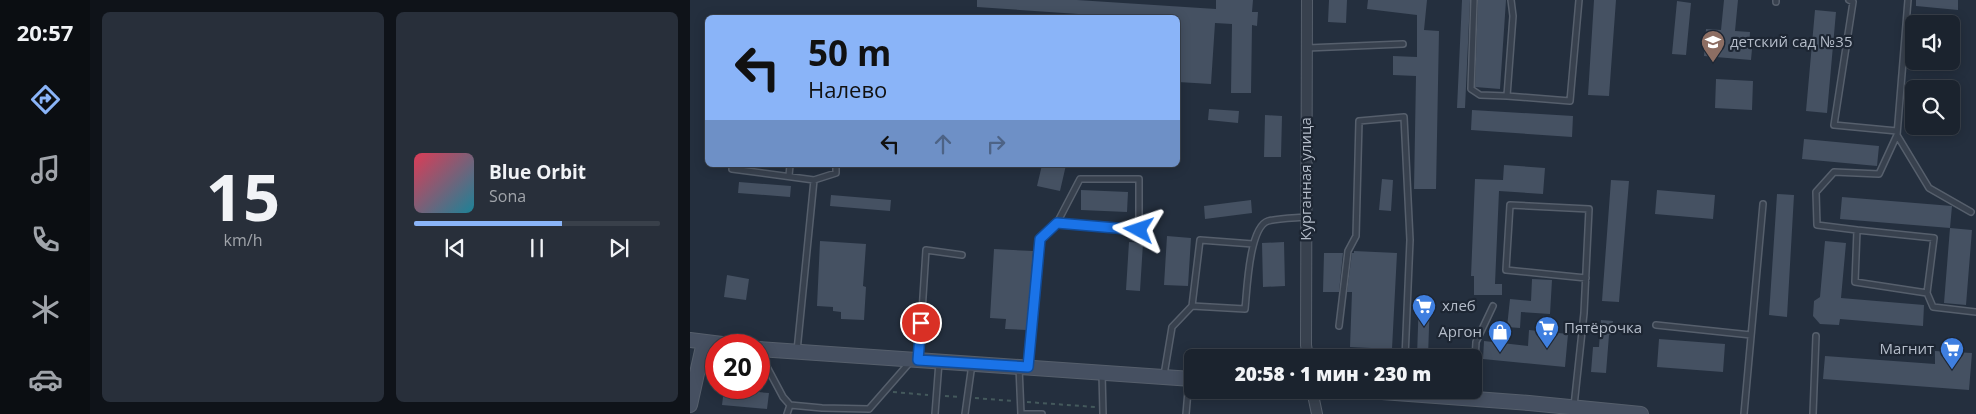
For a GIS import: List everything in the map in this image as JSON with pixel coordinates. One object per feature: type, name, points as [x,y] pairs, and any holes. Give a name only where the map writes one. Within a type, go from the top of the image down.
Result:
[{"type":"main road","points":[[690,340],[704,342],[690,405]]},
{"type":"main road","points":[[770,351],[1184,378]]},
{"type":"main road","points":[[1473,399],[1528,408],[1574,407],[1641,414]]},
{"type":"street","name":"Курганная улица","points":[[1307,0],[1307,349]]},
{"type":"street","points":[[1314,399],[1317,414]]},
{"type":"lane","points":[[1474,0],[1471,89],[1480,95],[1570,101],[1579,0]]},
{"type":"lane","points":[[1507,96],[1513,16],[1511,0]]},
{"type":"lane","points":[[1849,0],[1853,2],[1834,125],[1897,133]]},
{"type":"lane","points":[[1908,0],[1897,133],[1879,174],[1834,172],[1816,192],[1817,225],[1934,238],[1926,293],[1933,307],[1976,312]]},
{"type":"lane","points":[[1307,48],[1403,44]]},
{"type":"lane","points":[[1339,326],[1348,251],[1356,236],[1359,121],[1404,117],[1410,240],[1405,349]]},
{"type":"lane","points":[[1897,133],[1929,188],[1971,212]]},
{"type":"lane","points":[[789,176],[790,167]]},
{"type":"lane","points":[[732,169],[814,180],[836,173],[836,167]]},
{"type":"lane","points":[[1042,414],[1021,414],[1024,367],[1040,239],[1057,223],[1080,179],[1139,179],[1139,230],[1057,223]]},
{"type":"lane","points":[[797,352],[814,180]]},
{"type":"lane","points":[[1744,414],[1764,204]]},
{"type":"lane","points":[[1574,407],[1586,278],[1589,210],[1510,205],[1506,270],[1586,278]]},
{"type":"lane","points":[[1192,306],[1245,309],[1253,244],[1259,226],[1267,221],[1306,217]]},
{"type":"lane","points":[[1857,230],[1855,282],[1926,293]]},
{"type":"lane","points":[[1164,377],[1172,327],[1177,324],[1192,306],[1200,240],[1253,244]]},
{"type":"lane","points":[[770,372],[783,397],[790,405],[868,409],[916,360],[926,250],[962,255]]},
{"type":"lane","points":[[1476,349],[1476,342],[1493,306]]},
{"type":"lane","points":[[1656,325],[1751,335]]},
{"type":"lane","points":[[1813,414],[1816,336]]},
{"type":"lane","points":[[935,414],[939,361]]},
{"type":"lane","points":[[965,414],[972,364]]},
{"type":"lane","points":[[1102,372],[1102,411]]},
{"type":"lane","points":[[1186,414],[1188,399]]},
{"type":"lane","points":[[787,414],[790,405]]},
{"type":"path","points":[[884,391],[967,397],[1102,411]]},
{"type":"building","points":[[977,0],[1077,0],[1216,9],[1216,0],[1253,0],[1252,12],[1258,12],[1257,26],[1252,25],[1251,93],[1231,93],[1232,24],[1215,23],[1211,84],[1180,82],[1180,15],[1093,15],[977,7]]},
{"type":"building","points":[[1329,0],[1347,0],[1346,23],[1328,22]]},
{"type":"building","points":[[1368,0],[1427,0],[1424,30],[1439,31],[1436,189],[1414,189],[1416,76],[1393,75],[1393,56],[1417,57],[1417,15],[1367,9]]},
{"type":"building","points":[[1462,0],[1470,0],[1465,108],[1457,108]]},
{"type":"building","points":[[1478,0],[1506,0],[1500,89],[1475,87]]},
{"type":"building","points":[[1594,0],[1616,0],[1609,96],[1588,95]]},
{"type":"building","points":[[1724,0],[1738,0],[1735,31],[1750,32],[1749,48],[1752,49],[1751,60],[1704,56],[1706,29],[1721,30]]},
{"type":"building","points":[[1916,0],[1958,0],[1958,10],[1916,6]]},
{"type":"building","points":[[1677,1],[1691,3],[1686,55],[1672,54]]},
{"type":"building","points":[[1815,10],[1836,12],[1827,113],[1806,111]]},
{"type":"building","points":[[1716,79],[1753,81],[1752,110],[1715,108]]},
{"type":"building","points":[[1209,109],[1239,111],[1238,123],[1208,120]]},
{"type":"building","points":[[1472,110],[1573,116],[1572,137],[1471,130]]},
{"type":"building","points":[[1265,115],[1282,116],[1281,157],[1264,157]]},
{"type":"building","points":[[1804,139],[1879,146],[1877,166],[1802,159]]},
{"type":"building","points":[[1504,165],[1545,168],[1543,194],[1499,191],[1495,284],[1502,284],[1502,295],[1474,295],[1474,276],[1471,276],[1475,179],[1503,180]]},
{"type":"building","points":[[1042,167],[1066,167],[1060,191],[1037,186]]},
{"type":"building","points":[[1382,179],[1393,180],[1391,211],[1379,210]]},
{"type":"building","points":[[1611,180],[1629,181],[1619,302],[1602,301]]},
{"type":"building","points":[[739,182],[791,186],[790,197],[738,193]]},
{"type":"building","points":[[1081,190],[1128,192],[1127,212],[1081,210]]},
{"type":"building","points":[[1657,190],[1715,195],[1713,219],[1655,214]]},
{"type":"building","points":[[1777,194],[1794,195],[1787,317],[1769,315]]},
{"type":"building","points":[[831,195],[891,200],[890,211],[830,206]]},
{"type":"building","points":[[1842,197],[1952,206],[1950,228],[1840,219]]},
{"type":"building","points":[[1251,200],[1252,213],[1205,219],[1204,206]]},
{"type":"building","points":[[1950,228],[1972,230],[1966,305],[1944,303]]},
{"type":"building","points":[[1167,236],[1191,238],[1188,286],[1164,285]]},
{"type":"building","points":[[820,241],[866,244],[863,286],[866,287],[864,320],[841,319],[841,312],[833,311],[833,307],[817,306]]},
{"type":"building","points":[[1825,241],[1846,243],[1841,298],[1924,305],[1923,326],[1840,319],[1839,325],[1820,324],[1813,316],[1814,301],[1820,297]]},
{"type":"building","points":[[1129,242],[1143,243],[1140,291],[1126,290]]},
{"type":"building","points":[[1284,242],[1285,286],[1263,287],[1262,243]]},
{"type":"building","points":[[994,249],[1033,251],[1027,330],[1005,329],[1006,319],[990,318]]},
{"type":"building","points":[[1354,251],[1397,253],[1392,349],[1350,347],[1352,292],[1347,292],[1352,253]]},
{"type":"building","points":[[1324,253],[1343,253],[1339,292],[1323,292]]},
{"type":"building","points":[[727,275],[749,279],[746,300],[724,297]]},
{"type":"building","points":[[1532,279],[1552,280],[1550,314],[1521,312],[1520,328],[1507,327],[1510,299],[1531,301]]},
{"type":"building","name":"хлеб","points":[[1419,298],[1430,298],[1428,349],[1417,349]]},
{"type":"building","points":[[1601,320],[1613,321],[1611,335],[1609,335],[1606,373],[1591,372],[1593,347],[1599,347]]},
{"type":"building","name":"Пятёрочка","points":[[1529,330],[1568,334],[1565,367],[1483,359],[1484,341],[1528,346]]},
{"type":"building","points":[[1659,339],[1725,344],[1723,372],[1657,367]]},
{"type":"building","points":[[1935,351],[1972,353],[1969,390],[1823,379],[1825,356],[1935,364]]},
{"type":"building","points":[[723,399],[768,399],[767,409],[722,405]]},
{"type":"place","name":"детский сад №35","points":[[1713,63]]},
{"type":"place","name":"хлеб","points":[[1424,327]]},
{"type":"place","name":"Пятёрочка","points":[[1547,349]]},
{"type":"place","name":"Аргон","points":[[1500,353]]},
{"type":"place","name":"Магнит","points":[[1952,370]]},
{"type":"route","points":[[921,323],[918,360],[1028,367],[1040,239],[1057,223],[1139,230]]}]
